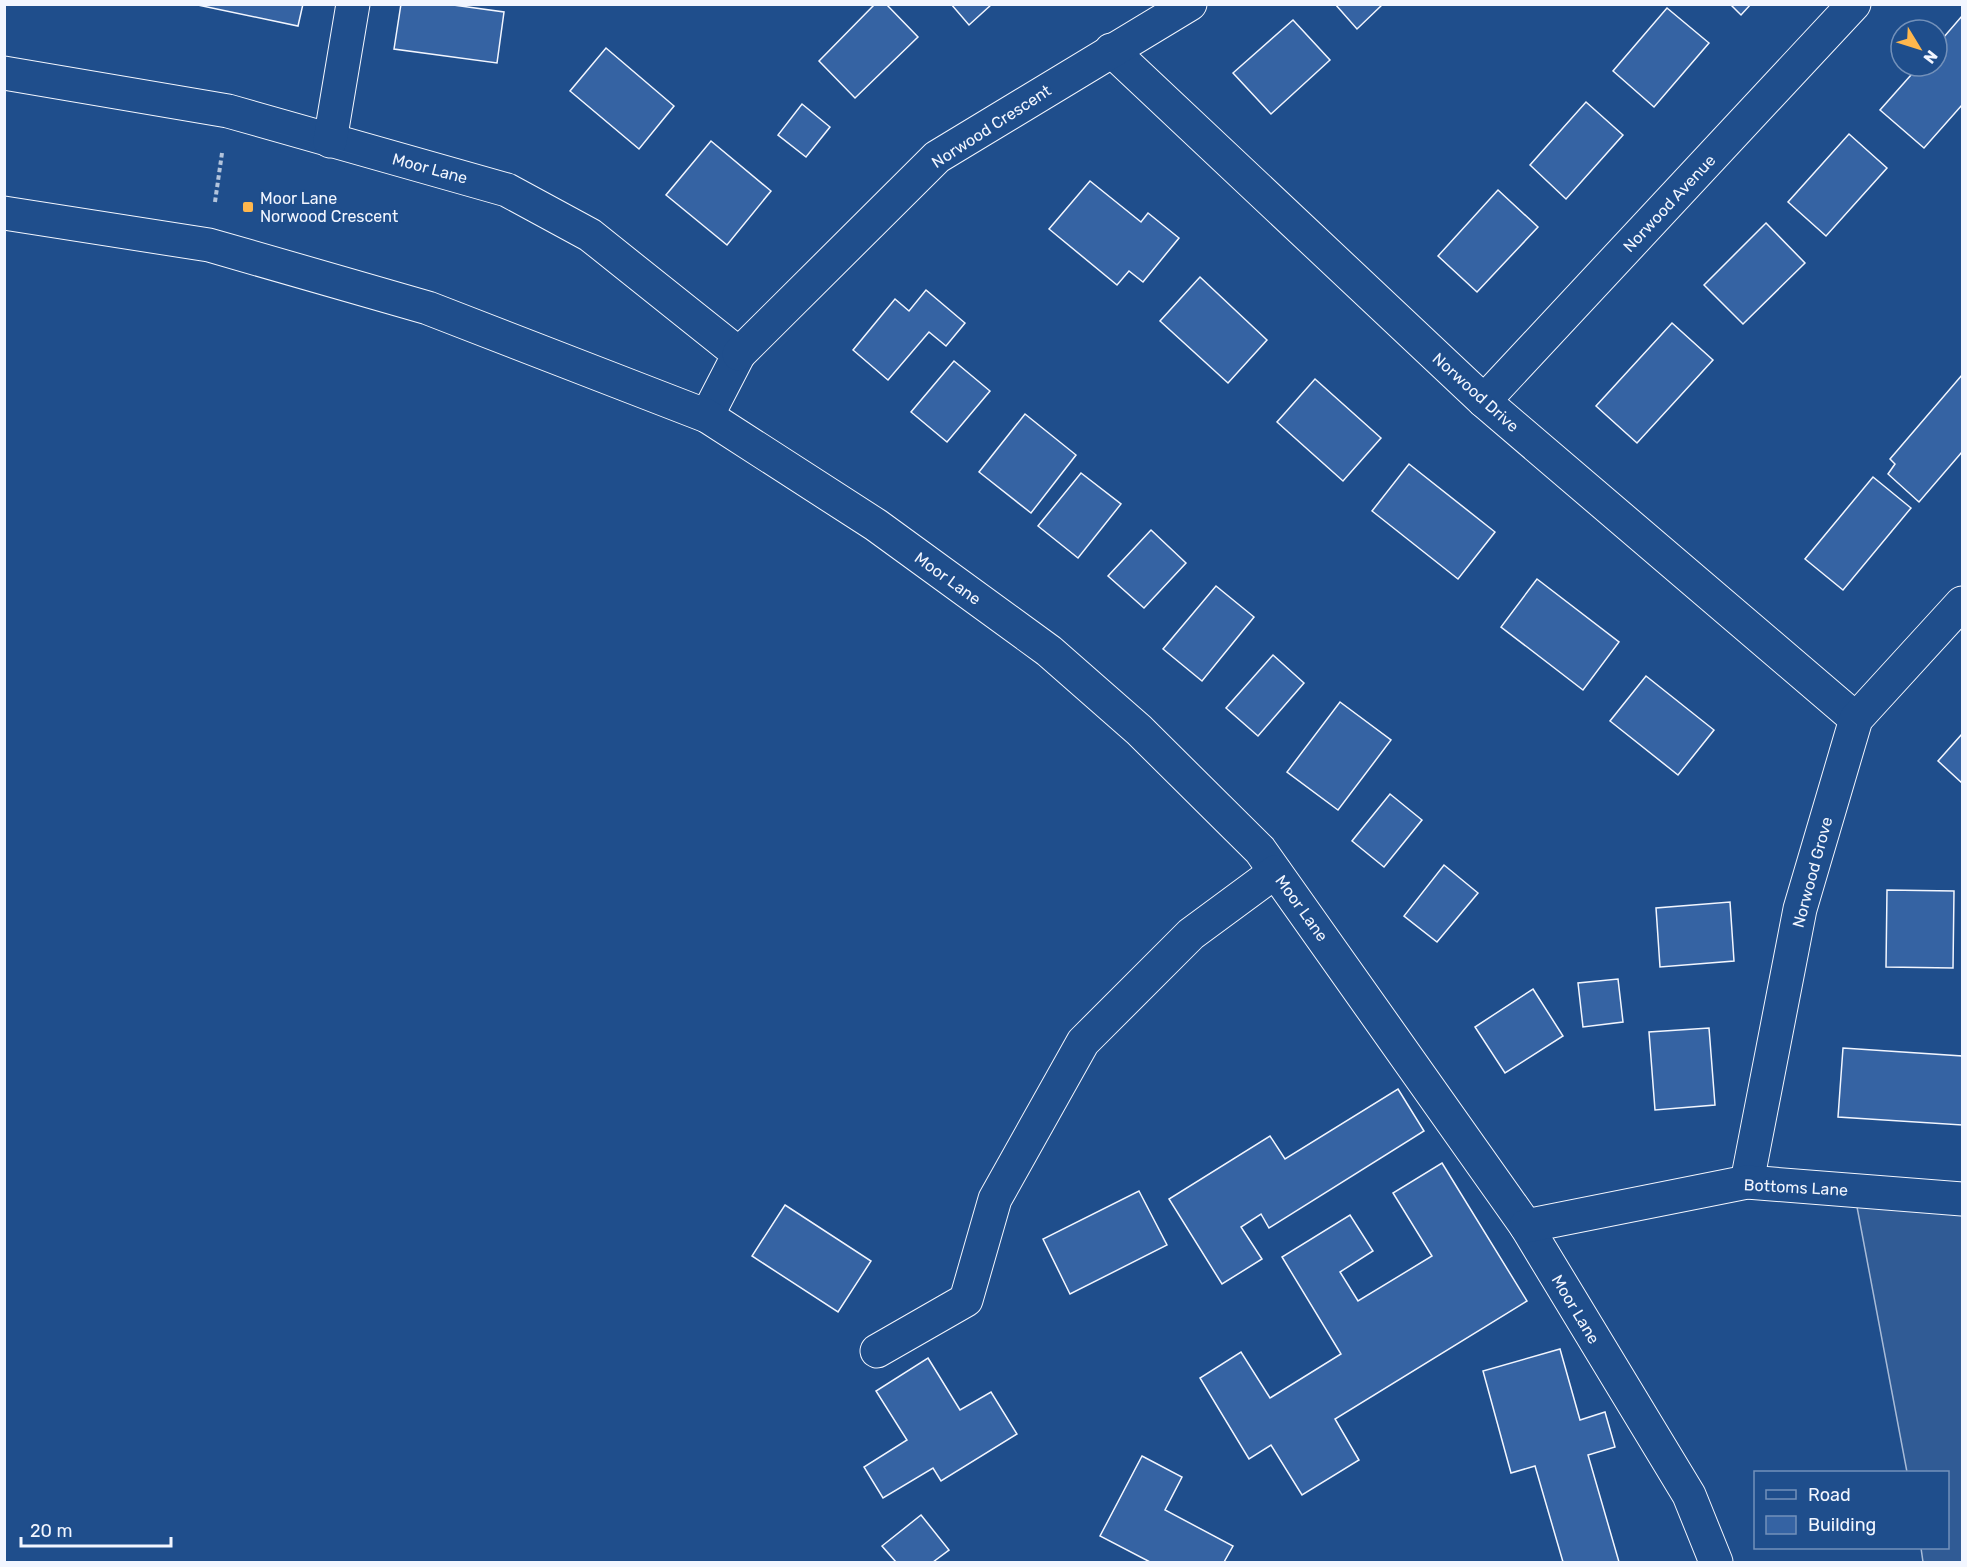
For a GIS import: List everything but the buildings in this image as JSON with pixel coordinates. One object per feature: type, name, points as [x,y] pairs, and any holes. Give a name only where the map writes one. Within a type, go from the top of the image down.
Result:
[{"type":"street","points":[[330,141],[353,4]]},
{"type":"street","name":"Norwood Crescent","points":[[740,354],[937,157],[1190,4]]},
{"type":"street","name":"Norwood Avenue","points":[[1484,401],[1854,4]]},
{"type":"street","name":"Norwood Drive","points":[[1111,50],[1484,401],[1856,719]]},
{"type":"street","name":"Moor Lane","points":[[4,73],[228,111],[507,190],[590,235],[740,354]]},
{"type":"street","name":"Moor Lane","points":[[4,213],[209,245],[428,308],[707,416],[876,525],[1049,651],[1139,730],[1260,850],[1526,1227],[1689,1495],[1716,1563]]},
{"type":"street","points":[[707,416],[740,354]]},
{"type":"street","name":"Norwood Grove","points":[[1747,1182],[1800,909],[1856,719],[1962,603]]},
{"type":"street","points":[[877,1351],[966,1300],[995,1199],[1083,1042],[1191,934],[1275,872]]},
{"type":"street","name":"Bottoms Lane","points":[[1526,1227],[1747,1182],[1962,1199]]},
{"type":"path","points":[[209,245],[228,111]]},
{"type":"shaded area","points":[[1854,1191],[1962,1199],[1962,1562],[1923,1562],[1921,1549],[1949,1549],[1949,1471],[1907,1471]]},
{"type":"place","name":"Moor Lane Norwood Crescent","points":[[248,207]]}]
